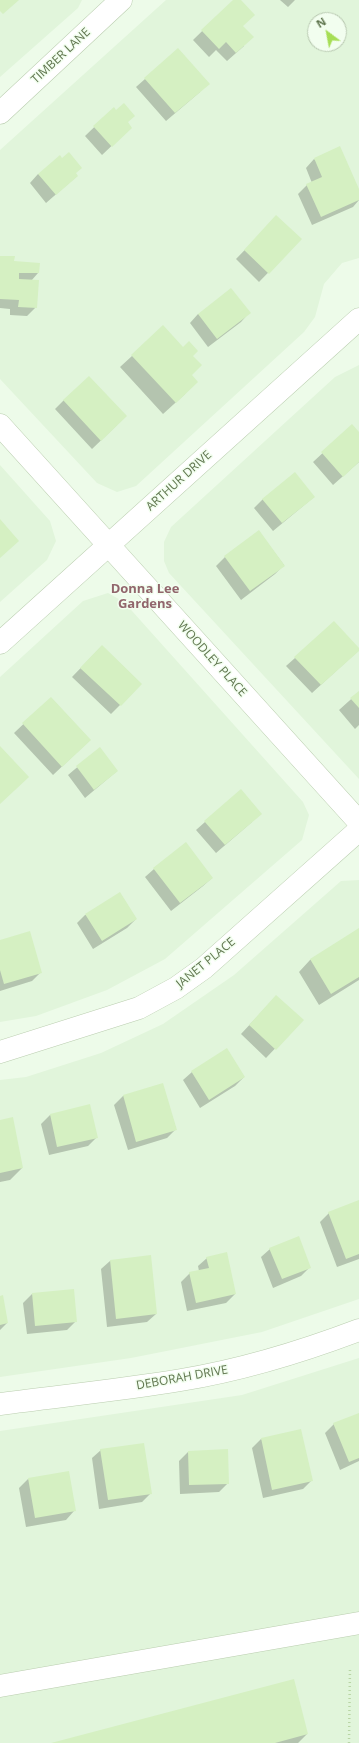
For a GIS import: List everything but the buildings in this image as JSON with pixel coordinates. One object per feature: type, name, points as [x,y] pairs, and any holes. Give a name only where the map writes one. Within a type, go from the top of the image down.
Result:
[{"type":"street","name":"TIMBER LANE","points":[[0,113],[122,0]]},
{"type":"street","name":"ARTHUR DRIVE","points":[[0,643],[359,319]]},
{"type":"street","name":"WOODLEY PLACE","points":[[0,425],[359,822]]},
{"type":"street","name":"JANET PLACE","points":[[0,1052],[138,1008],[176,988],[204,968],[359,830]]},
{"type":"street","name":"DEBORAH DRIVE","points":[[0,1404],[188,1379],[253,1365],[321,1345],[359,1330]]},
{"type":"street","points":[[0,1686],[359,1623]]},
{"type":"path","points":[[349,1743],[350,1666]]},
{"type":"shaded area","points":[[0,0],[82,0],[78,8],[0,77]]},
{"type":"shaded area","points":[[166,0],[359,0],[359,258],[342,263],[324,284],[315,317],[304,332],[136,486],[117,492],[97,483],[0,379],[0,150]]},
{"type":"shaded area","points":[[359,365],[359,779],[169,573],[164,561],[164,542],[171,527],[335,377]]},
{"type":"shaded area","points":[[0,465],[50,521],[56,541],[47,560],[0,602]]},
{"type":"shaded area","points":[[108,593],[124,602],[303,802],[309,815],[302,840],[165,959],[107,990],[36,1016],[0,1022],[0,677],[83,601]]},
{"type":"shaded area","points":[[359,880],[359,1299],[262,1332],[131,1358],[0,1377],[0,1080],[26,1077],[101,1053],[163,1024],[234,975],[341,881]]},
{"type":"shaded area","points":[[359,1358],[359,1743],[0,1743],[0,1431],[242,1395]]},
{"type":"district","name":"Donna Lee Gardens","points":[[145,596]]}]
